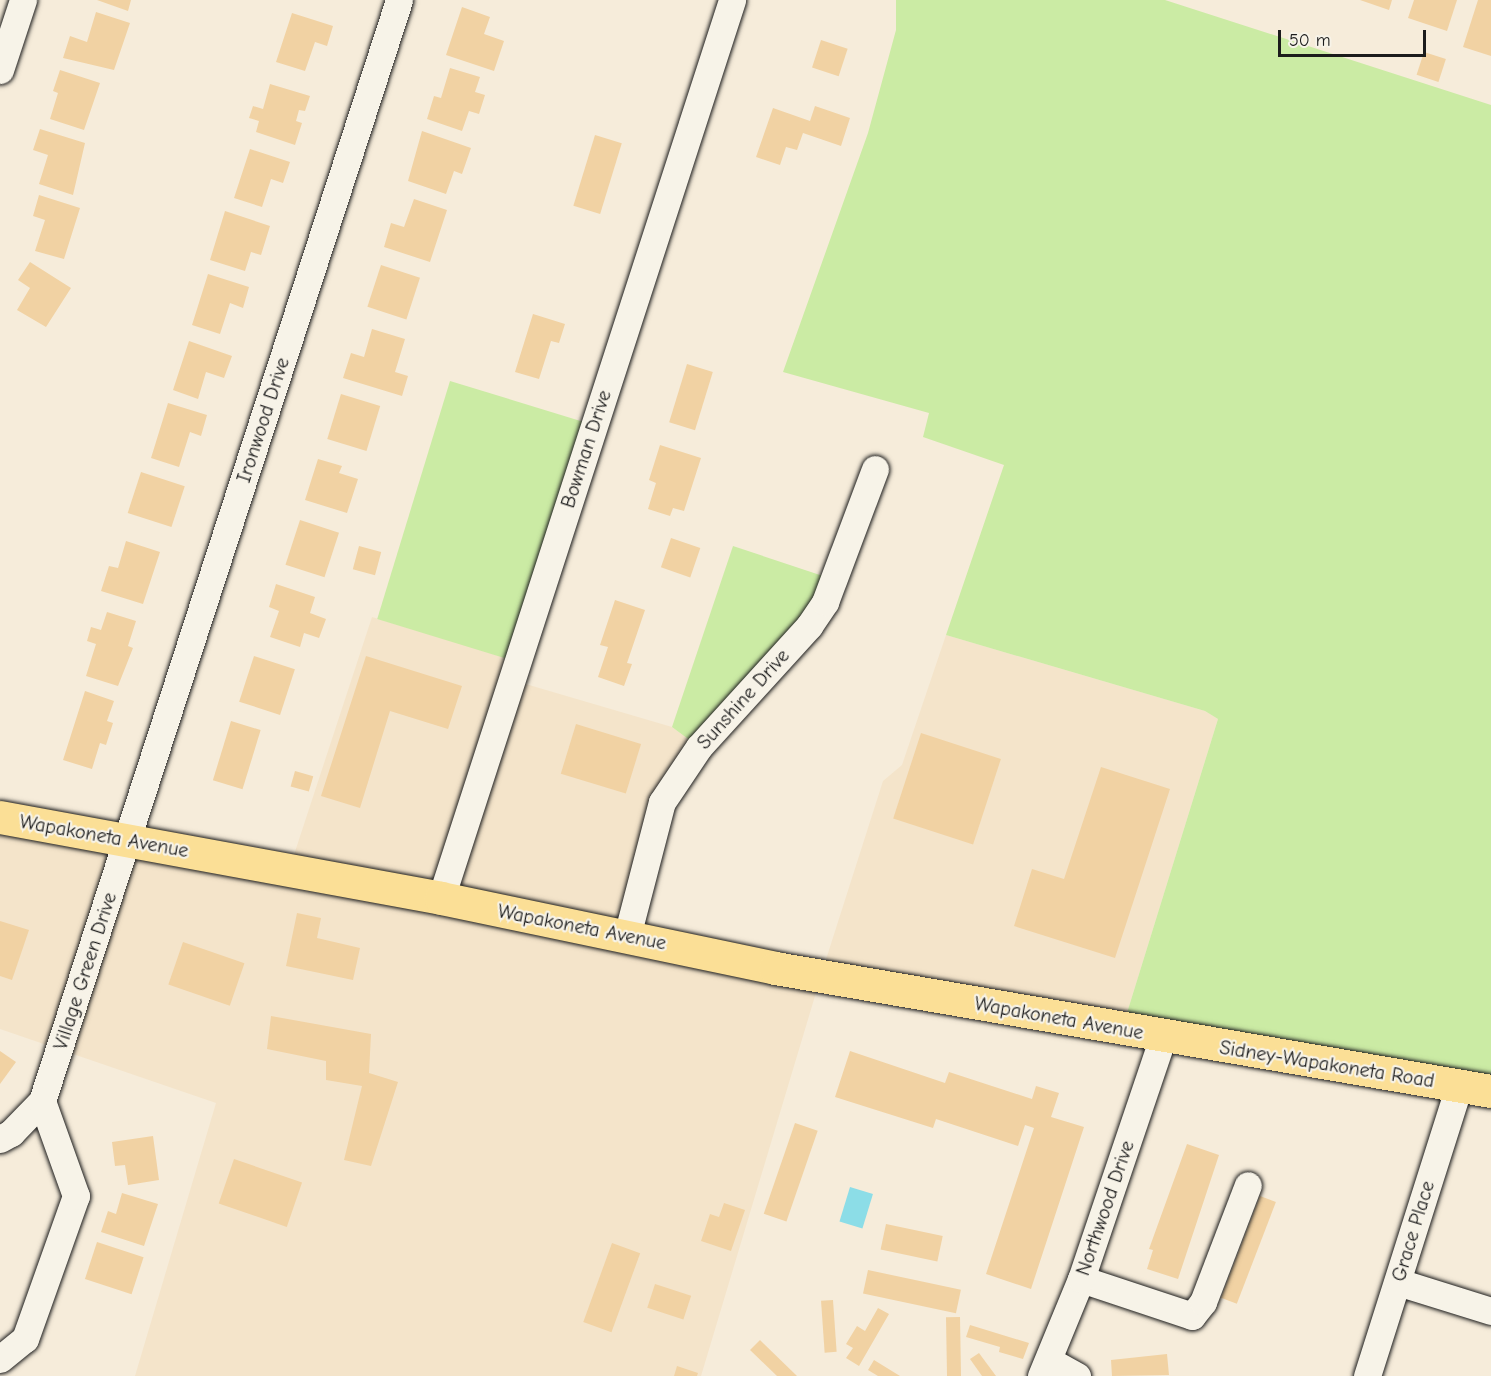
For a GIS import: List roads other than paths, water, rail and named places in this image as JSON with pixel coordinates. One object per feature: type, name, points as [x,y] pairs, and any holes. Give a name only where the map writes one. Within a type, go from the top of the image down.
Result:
[{"type":"main road","name":"Wapakoneta Avenue","points":[[0,817],[441,898],[775,968],[1163,1036]]},
{"type":"main road","name":"Sidney-Wapakoneta Road","points":[[1163,1036],[1491,1091]]},
{"type":"street","points":[[0,70],[23,0]]},
{"type":"street","name":"Ironwood Drive","points":[[128,841],[399,0]]},
{"type":"street","name":"Bowman Drive","points":[[441,898],[732,0]]},
{"type":"street","name":"Sunshine Drive","points":[[627,936],[662,802],[699,747],[809,626],[825,602],[875,469]]},
{"type":"street","name":"Village Green Drive","points":[[0,1139],[11,1133],[42,1101],[128,841]]},
{"type":"street","name":"Northwood Drive","points":[[1046,1368],[1081,1279],[1163,1036]]},
{"type":"street","name":"Grace Place","points":[[1367,1376],[1459,1086]]},
{"type":"street","points":[[0,1359],[6,1359],[25,1339],[76,1196],[42,1101]]},
{"type":"street","points":[[1081,1279],[1192,1316],[1203,1302],[1248,1185]]},
{"type":"street","points":[[1398,1282],[1491,1311]]},
{"type":"street","points":[[1046,1368],[1077,1376]]},
{"type":"water","points":[[850,1187],[873,1194],[862,1228],[839,1221]]}]
